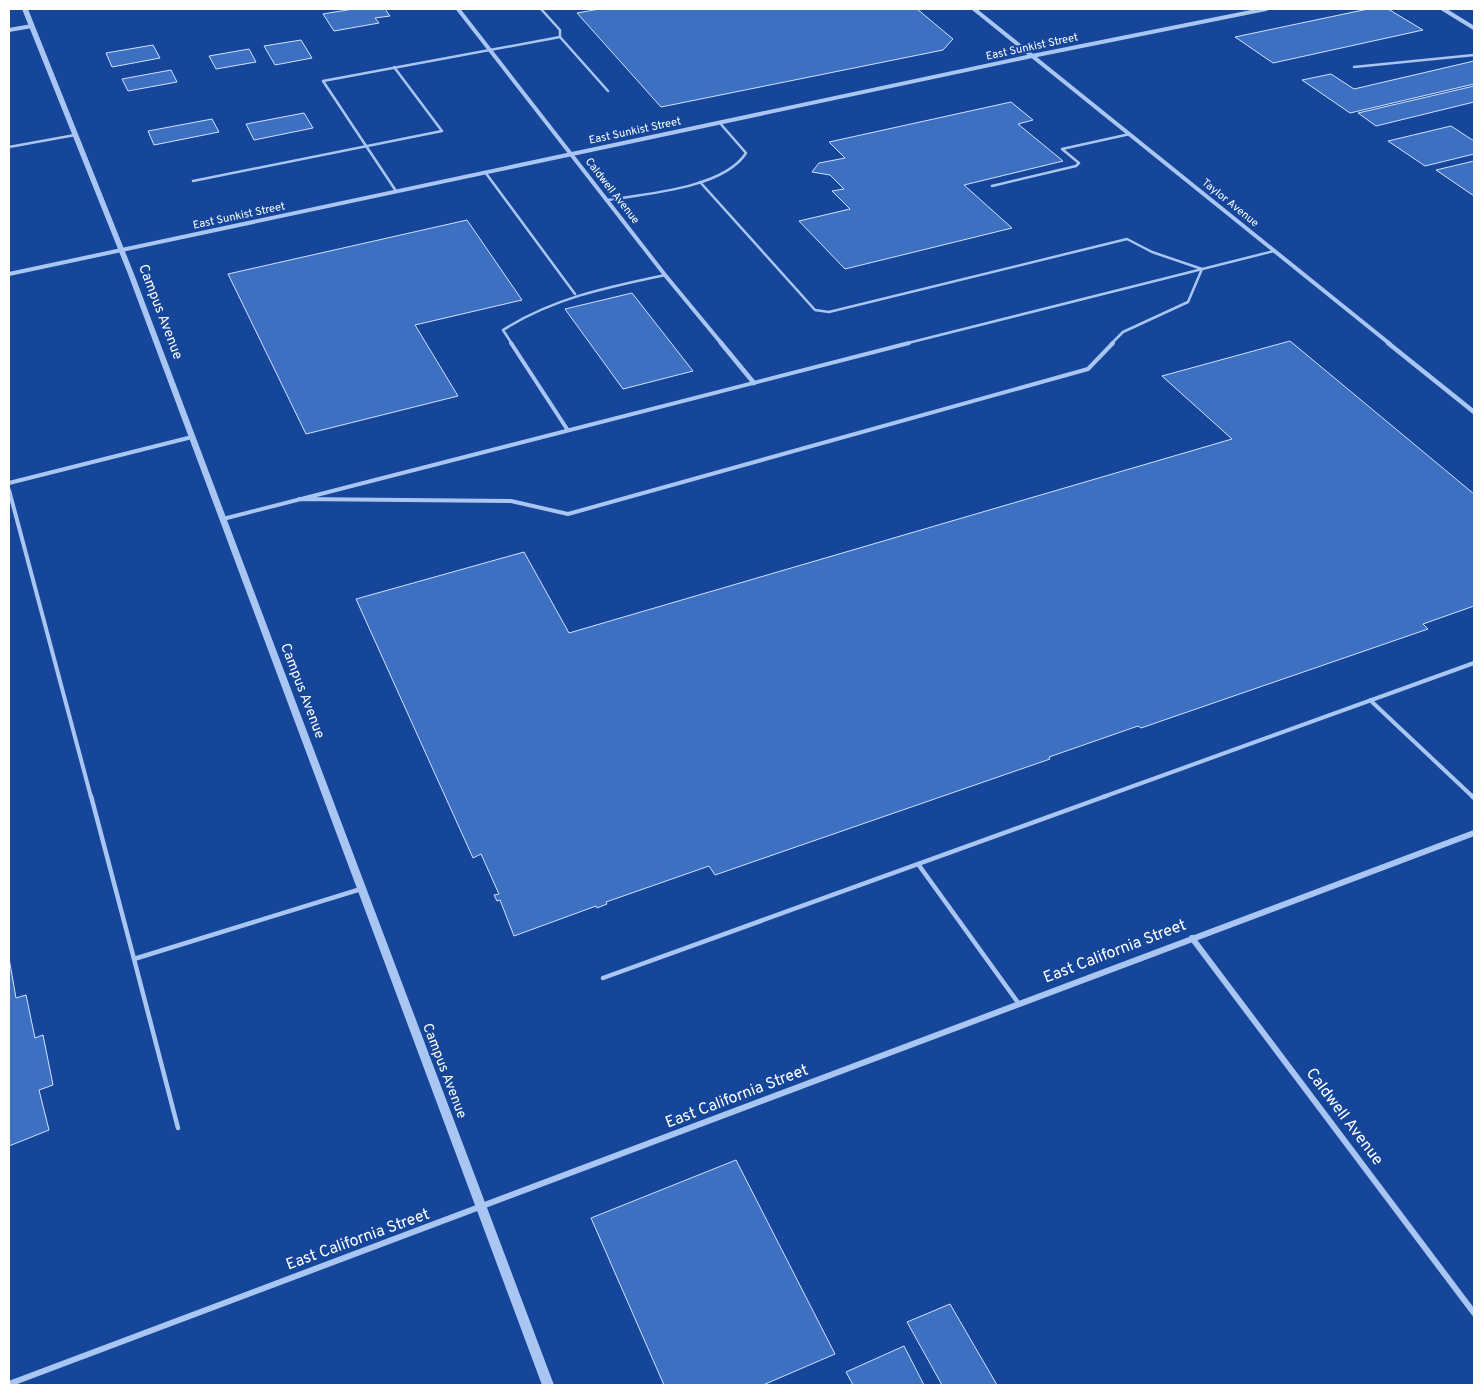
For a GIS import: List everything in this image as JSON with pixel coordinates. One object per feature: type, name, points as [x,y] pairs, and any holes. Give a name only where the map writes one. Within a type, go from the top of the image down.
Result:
[{"type":"street","name":"Campus Avenue","points":[[25,9],[121,250],[548,1385]]},
{"type":"street","name":"Caldwell Avenue","points":[[458,9],[570,154],[754,383]]},
{"type":"street","name":"Taylor Avenue","points":[[974,9],[1474,412]]},
{"type":"street","name":"East Sunkist Street","points":[[9,274],[1032,56],[1266,9]]},
{"type":"street","points":[[1443,9],[1474,28]]},
{"type":"street","points":[[9,30],[32,26]]},
{"type":"street","name":"East California Street","points":[[9,1384],[481,1209],[1192,938],[1474,833]]},
{"type":"street","name":"Caldwell Avenue","points":[[1192,938],[1474,1313]]},
{"type":"lane","points":[[541,9],[560,30],[560,37],[608,91]]},
{"type":"lane","points":[[396,191],[323,81],[560,37]]},
{"type":"lane","points":[[1354,67],[1474,55]]},
{"type":"lane","points":[[193,181],[442,131],[394,67]]},
{"type":"lane","points":[[607,200],[700,182],[734,169],[745,158],[746,153],[719,122]]},
{"type":"lane","points":[[992,186],[1076,166],[1079,163],[1062,149],[1130,134]]},
{"type":"lane","points":[[9,147],[76,135]]},
{"type":"lane","points":[[485,172],[575,294]]},
{"type":"lane","points":[[700,182],[815,310],[828,312],[1127,239],[1152,252],[1202,269]]},
{"type":"lane","points":[[223,519],[568,429],[1274,251]]},
{"type":"lane","points":[[299,499],[511,501],[568,514],[1088,369],[1123,332],[1188,302],[1202,269]]},
{"type":"lane","points":[[568,429],[503,330],[524,315],[575,294],[665,274]]},
{"type":"lane","points":[[9,483],[192,437]]},
{"type":"lane","points":[[9,490],[178,1128]]},
{"type":"lane","points":[[603,978],[1474,663]]},
{"type":"lane","points":[[1370,700],[1474,798]]},
{"type":"lane","points":[[918,864],[1019,1004]]},
{"type":"lane","points":[[134,959],[361,888]]},
{"type":"building","points":[[353,9],[385,9],[390,16],[375,18],[379,23],[334,31],[323,14]]},
{"type":"building","points":[[600,9],[917,9],[953,39],[943,50],[661,107],[577,13]]},
{"type":"building","points":[[1368,9],[1388,9],[1423,30],[1273,63],[1235,37]]},
{"type":"building","points":[[301,40],[312,58],[275,65],[264,46]]},
{"type":"building","points":[[153,45],[160,58],[112,67],[106,53]]},
{"type":"building","points":[[249,49],[256,62],[216,69],[209,56]]},
{"type":"building","points":[[1474,61],[1474,84],[1350,113],[1302,80],[1331,74],[1354,89]]},
{"type":"building","points":[[171,70],[177,82],[128,91],[122,79]]},
{"type":"building","points":[[1474,86],[1474,102],[1376,126],[1358,113]]},
{"type":"building","points":[[1011,102],[1033,120],[1018,124],[1063,161],[964,185],[1012,228],[845,269],[799,221],[850,209],[832,191],[844,189],[830,175],[812,172],[819,163],[845,158],[829,142]]},
{"type":"building","points":[[304,113],[313,128],[254,140],[246,124]]},
{"type":"building","points":[[212,119],[219,132],[154,145],[148,131]]},
{"type":"building","points":[[1451,126],[1474,141],[1474,154],[1425,166],[1388,141]]},
{"type":"building","points":[[1474,161],[1474,196],[1436,170]]},
{"type":"building","points":[[467,220],[522,300],[415,325],[458,396],[306,434],[228,274]]},
{"type":"building","points":[[632,293],[693,371],[623,389],[565,309]]},
{"type":"building","points":[[1290,341],[1474,494],[1474,606],[1423,624],[1428,629],[1141,728],[1138,726],[1049,757],[1050,759],[715,875],[709,866],[606,902],[607,904],[597,908],[596,906],[514,936],[500,900],[497,901],[494,895],[499,894],[481,854],[473,858],[356,599],[524,552],[569,633],[1232,439],[1162,376]]},
{"type":"building","points":[[9,958],[16,998],[26,995],[35,1038],[43,1035],[53,1085],[39,1090],[49,1130],[9,1146]]},
{"type":"building","points":[[736,1160],[835,1354],[763,1385],[664,1385],[591,1218]]},
{"type":"building","points":[[950,1304],[997,1385],[942,1385],[907,1322]]},
{"type":"building","points":[[904,1346],[924,1385],[853,1385],[846,1372]]}]
